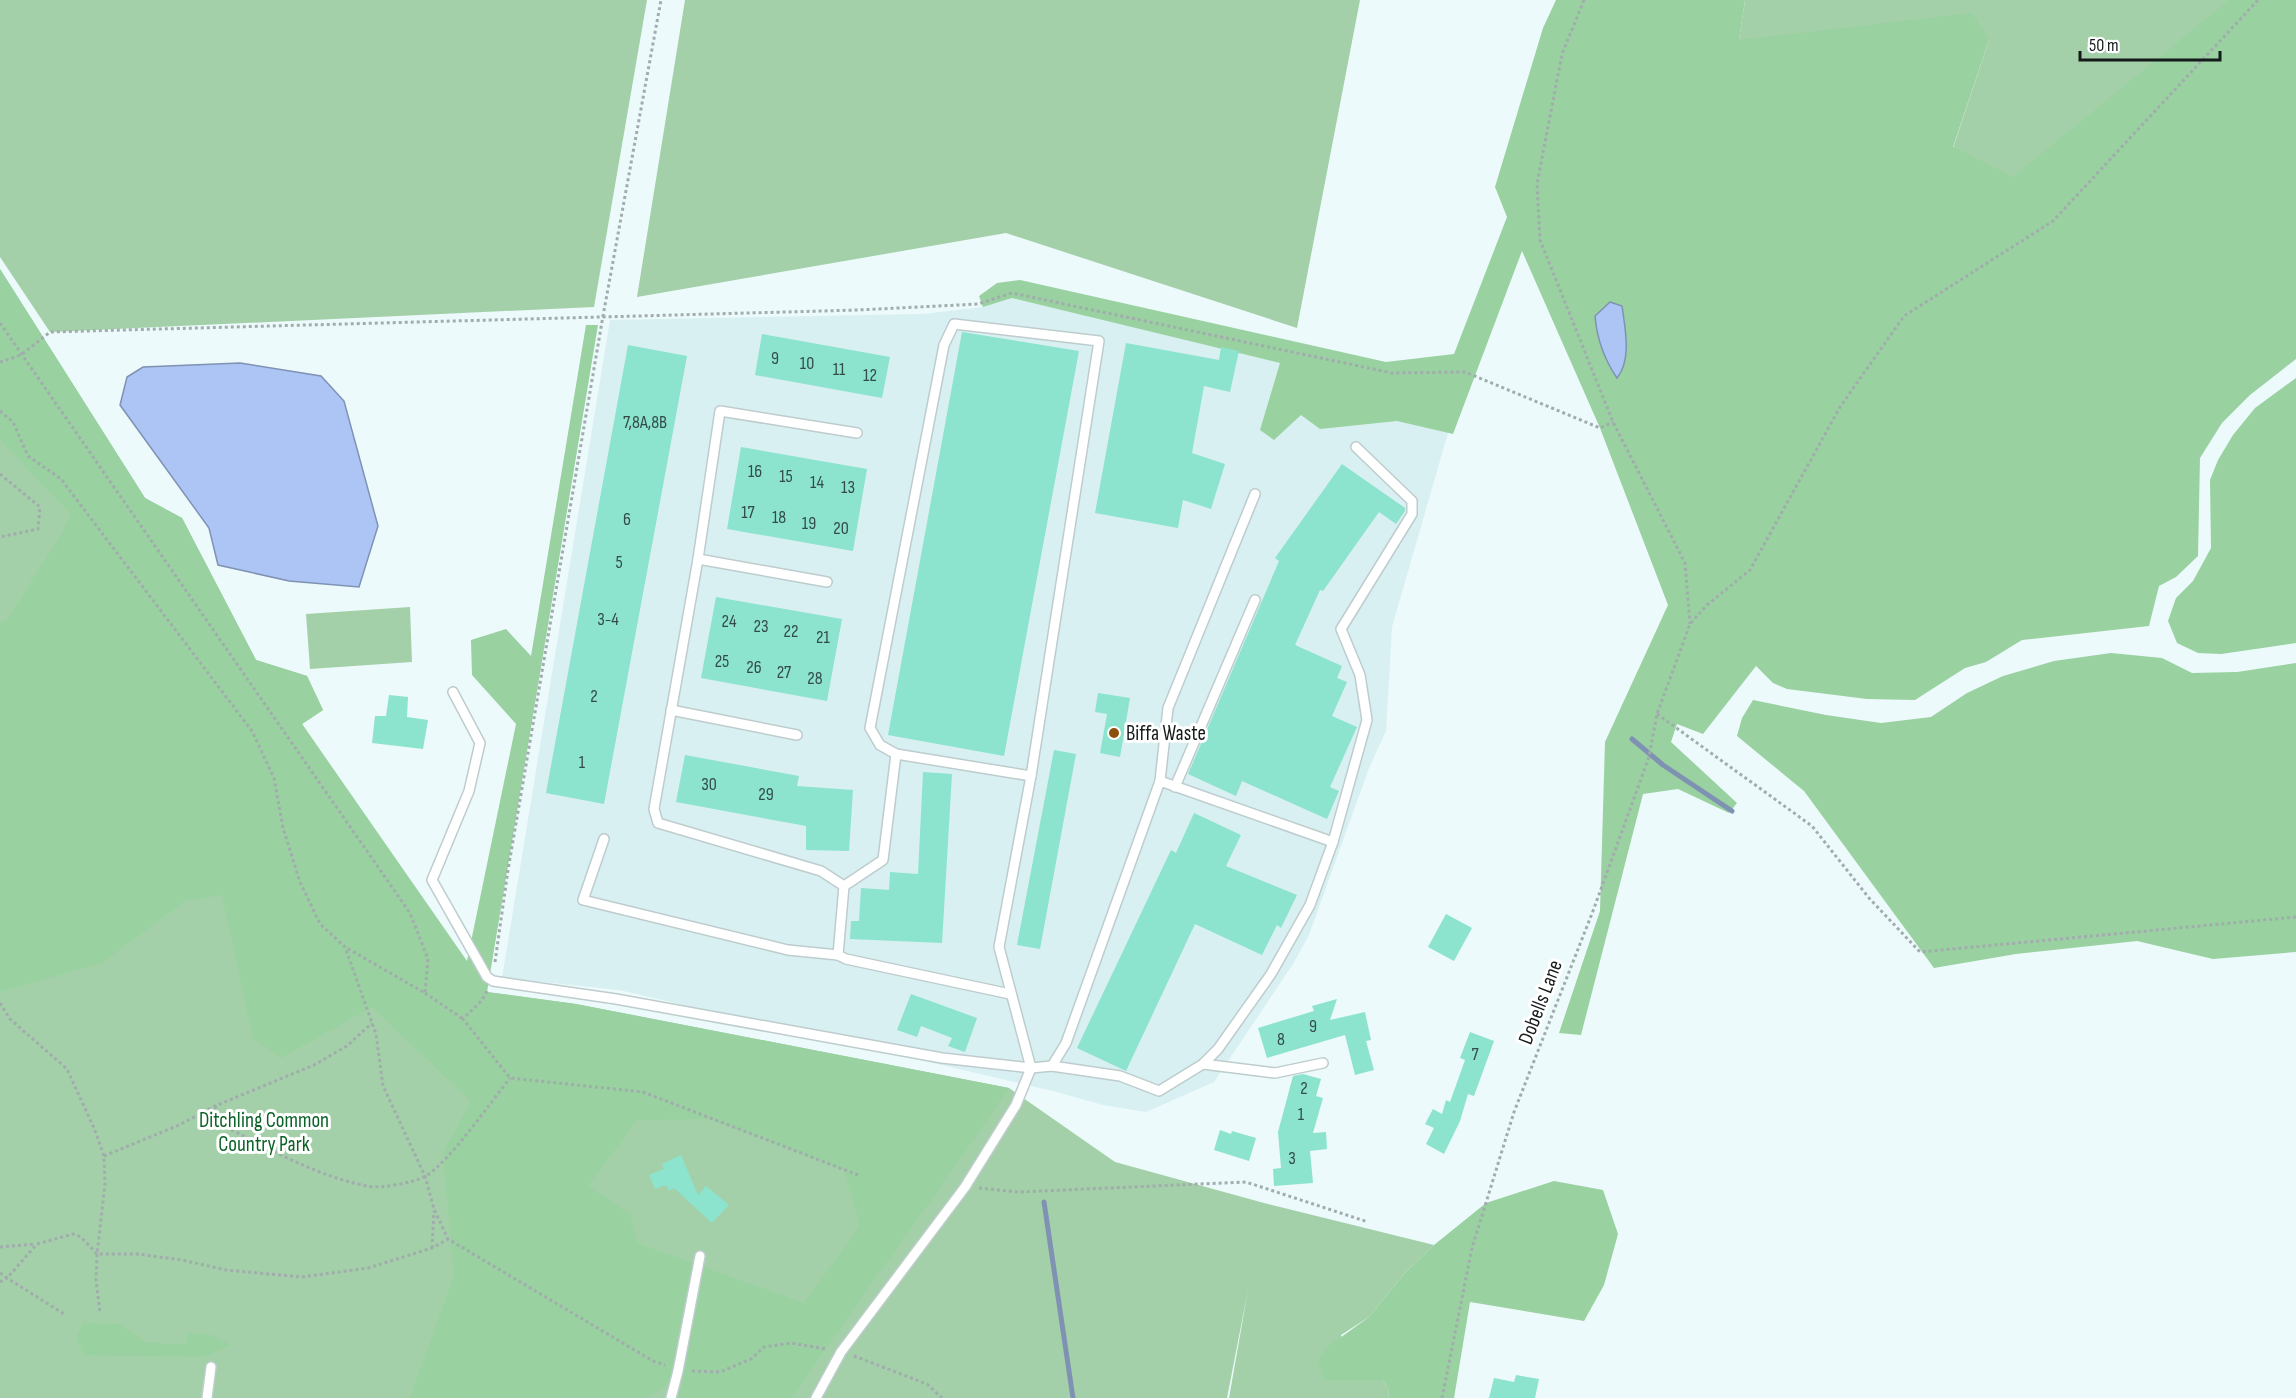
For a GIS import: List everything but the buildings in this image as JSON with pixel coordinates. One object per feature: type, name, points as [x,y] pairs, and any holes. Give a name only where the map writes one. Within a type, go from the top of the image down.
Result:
[{"type":"lane","points":[[816,1398],[841,1352],[965,1187],[1016,1105],[1031,1068],[999,947],[1031,776],[1099,341],[954,324],[944,345],[870,728],[880,745],[896,754],[1031,776]]},
{"type":"lane","points":[[844,886],[821,871],[658,823],[654,809],[698,559],[720,411],[857,432]]},
{"type":"lane","points":[[453,692],[480,743],[469,791],[432,880],[487,977],[493,981],[616,999],[942,1058],[1031,1068],[1052,1066],[1120,1076],[1159,1091],[1203,1064],[1218,1049],[1271,974],[1310,905],[1333,842],[1367,720],[1360,675],[1341,629],[1412,514],[1412,501],[1356,447]]},
{"type":"lane","points":[[1052,1066],[1066,1043],[1160,781],[1168,708],[1255,494]]},
{"type":"lane","points":[[698,559],[827,582]]},
{"type":"lane","points":[[1176,787],[1255,600]]},
{"type":"lane","points":[[670,710],[797,735]]},
{"type":"lane","points":[[844,886],[884,860],[896,754]]},
{"type":"lane","points":[[1160,781],[1333,842]]},
{"type":"lane","points":[[604,839],[583,900],[788,950],[837,955],[846,959],[1010,994]]},
{"type":"lane","points":[[837,955],[844,886]]},
{"type":"lane","points":[[1203,1064],[1275,1073],[1323,1064]]},
{"type":"lane","points":[[671,1398],[700,1256]]},
{"type":"lane","points":[[207,1398],[211,1367]]},
{"type":"path","points":[[463,1019],[482,1000],[493,981],[510,858],[603,316],[661,0]]},
{"type":"path","points":[[1584,0],[1562,54],[1537,184],[1540,240],[1613,422],[1685,563],[1690,624]]},
{"type":"path","points":[[1690,624],[1707,605],[1750,570],[1840,407],[1904,316],[2053,221],[2258,0]]},
{"type":"path","points":[[0,362],[21,355],[50,332],[879,309],[978,303],[1012,293],[1392,373],[1465,372],[1600,428],[1613,422]]},
{"type":"path","points":[[0,323],[410,913],[428,959],[425,993]]},
{"type":"path","points":[[0,411],[13,422],[28,456],[61,479],[252,730],[274,778],[283,828],[300,882],[320,924],[345,947],[425,993],[463,1019],[510,1078],[643,1092],[858,1175]]},
{"type":"path","points":[[0,474],[40,507],[38,529],[0,537]]},
{"type":"path","name":"Dobells Lane","points":[[1442,1398],[1472,1248],[1514,1112],[1593,911],[1651,752],[1657,714],[1690,624]]},
{"type":"path","points":[[1657,714],[1812,826],[1869,898],[1920,952],[2296,917]]},
{"type":"path","points":[[345,947],[376,1034],[383,1086],[425,1176],[434,1209],[448,1239],[653,1361],[678,1371],[720,1372],[751,1359],[764,1347],[791,1343],[841,1352],[927,1384],[942,1398]]},
{"type":"path","points":[[0,1003],[10,1019],[67,1069],[104,1156],[105,1184],[96,1280],[100,1312]]},
{"type":"path","points":[[104,1156],[314,1065],[347,1046],[372,1023]]},
{"type":"path","points":[[215,1106],[224,1126],[306,1167],[369,1187],[394,1185],[425,1176],[446,1157],[510,1078]]},
{"type":"path","points":[[965,1187],[1018,1192],[1246,1182],[1368,1222]]},
{"type":"path","points":[[432,1248],[434,1209]]},
{"type":"path","points":[[0,1247],[37,1244],[73,1234],[81,1237],[97,1254],[137,1254],[182,1260],[226,1270],[302,1278],[368,1268],[432,1248],[448,1239]]},
{"type":"path","points":[[0,1282],[7,1278],[37,1244]]},
{"type":"path","points":[[0,1273],[64,1314]]},
{"type":"shaded area","points":[[1012,298],[1281,363],[1463,381],[1392,627],[1386,731],[1369,768],[1309,935],[1293,964],[1214,1082],[1146,1112],[1103,1105],[1053,1091],[619,990],[502,978],[610,320],[923,314],[983,307]]},
{"type":"green space","points":[[0,0],[647,0],[594,307],[50,332],[0,257]]},
{"type":"green space","points":[[685,0],[1360,0],[1297,328],[1006,233],[637,297]]},
{"type":"green space","points":[[1556,0],[1745,0],[1739,40],[1972,13],[1989,40],[1953,147],[2013,177],[2229,0],[2296,0],[2296,359],[2250,395],[2222,423],[2200,458],[2198,556],[2176,577],[2159,586],[2149,626],[2022,640],[1986,662],[1965,668],[1915,700],[1867,699],[1787,689],[1773,683],[1756,666],[1703,734],[1677,724],[1671,742],[1737,803],[1729,813],[1678,789],[1643,794],[1581,1035],[1559,1033],[1600,911],[1605,742],[1668,605],[1600,428],[1522,251],[1453,434],[1397,421],[1320,429],[1301,415],[1274,440],[1260,430],[1280,363],[1012,298],[983,307],[979,296],[997,283],[1020,280],[1386,362],[1454,354],[1507,217],[1495,187],[1543,28]]},
{"type":"green space","points":[[1745,0],[2241,0],[2013,178],[1953,148],[1989,40],[1739,40]]},
{"type":"green space","name":"Ditchling Common Country Park","points":[[0,269],[145,498],[182,518],[256,660],[307,676],[323,710],[302,724],[487,992],[576,1004],[1009,1088],[1115,1162],[1264,1203],[1434,1245],[1404,1274],[1369,1317],[1341,1335],[1357,1379],[1383,1380],[1389,1391],[1388,1398],[1229,1398],[1248,1290],[1227,1398],[0,1398]]},
{"type":"green space","points":[[0,269],[145,498],[182,518],[256,660],[307,676],[323,710],[302,724],[467,961],[516,724],[472,675],[471,640],[506,629],[531,656],[586,325],[598,325],[487,992],[576,1004],[1009,1088],[792,1398],[680,1398],[676,1389],[666,1386],[648,1397],[410,1398],[454,1275],[443,1153],[471,1101],[372,1007],[281,1058],[253,1038],[222,895],[185,901],[102,963],[0,992],[0,622],[6,621],[61,535],[71,514],[0,440]],"holes":[[[710,1119],[844,1170],[860,1226],[804,1303],[637,1243],[630,1214],[588,1186],[637,1120]]]},
{"type":"green space","points":[[2296,378],[2296,643],[2221,654],[2198,653],[2177,643],[2168,621],[2176,598],[2193,581],[2211,548],[2210,480],[2218,460],[2233,435],[2255,408]]},
{"type":"green space","points":[[410,607],[412,662],[310,669],[306,614]]},
{"type":"green space","points":[[2111,653],[2162,658],[2192,673],[2237,672],[2296,663],[2296,952],[2213,959],[2137,941],[2016,954],[1934,968],[1804,791],[1737,736],[1742,718],[1753,700],[1826,715],[1881,723],[1931,717],[1967,693],[2003,676],[2054,661]]},
{"type":"green space","points":[[1554,1181],[1603,1190],[1618,1234],[1604,1285],[1584,1321],[1470,1302],[1454,1398],[1388,1398],[1389,1391],[1383,1380],[1324,1380],[1318,1360],[1326,1348],[1369,1317],[1404,1274],[1434,1245],[1486,1203]]},
{"type":"green space","points":[[83,1323],[120,1324],[146,1343],[186,1344],[188,1333],[212,1335],[231,1345],[204,1357],[84,1355],[76,1338]]},
{"type":"water","points":[[1610,302],[1622,306],[1626,334],[1625,362],[1617,378],[1602,349],[1595,316]]},
{"type":"water","points":[[240,363],[321,376],[344,401],[378,526],[359,587],[289,581],[218,565],[209,528],[120,405],[127,377],[143,367]]},
{"type":"waterway","points":[[1632,739],[1663,765],[1732,811]]},
{"type":"waterway","points":[[1044,1202],[1073,1398]]},
{"type":"place","name":"Biffa Waste","points":[[1114,733]]}]
